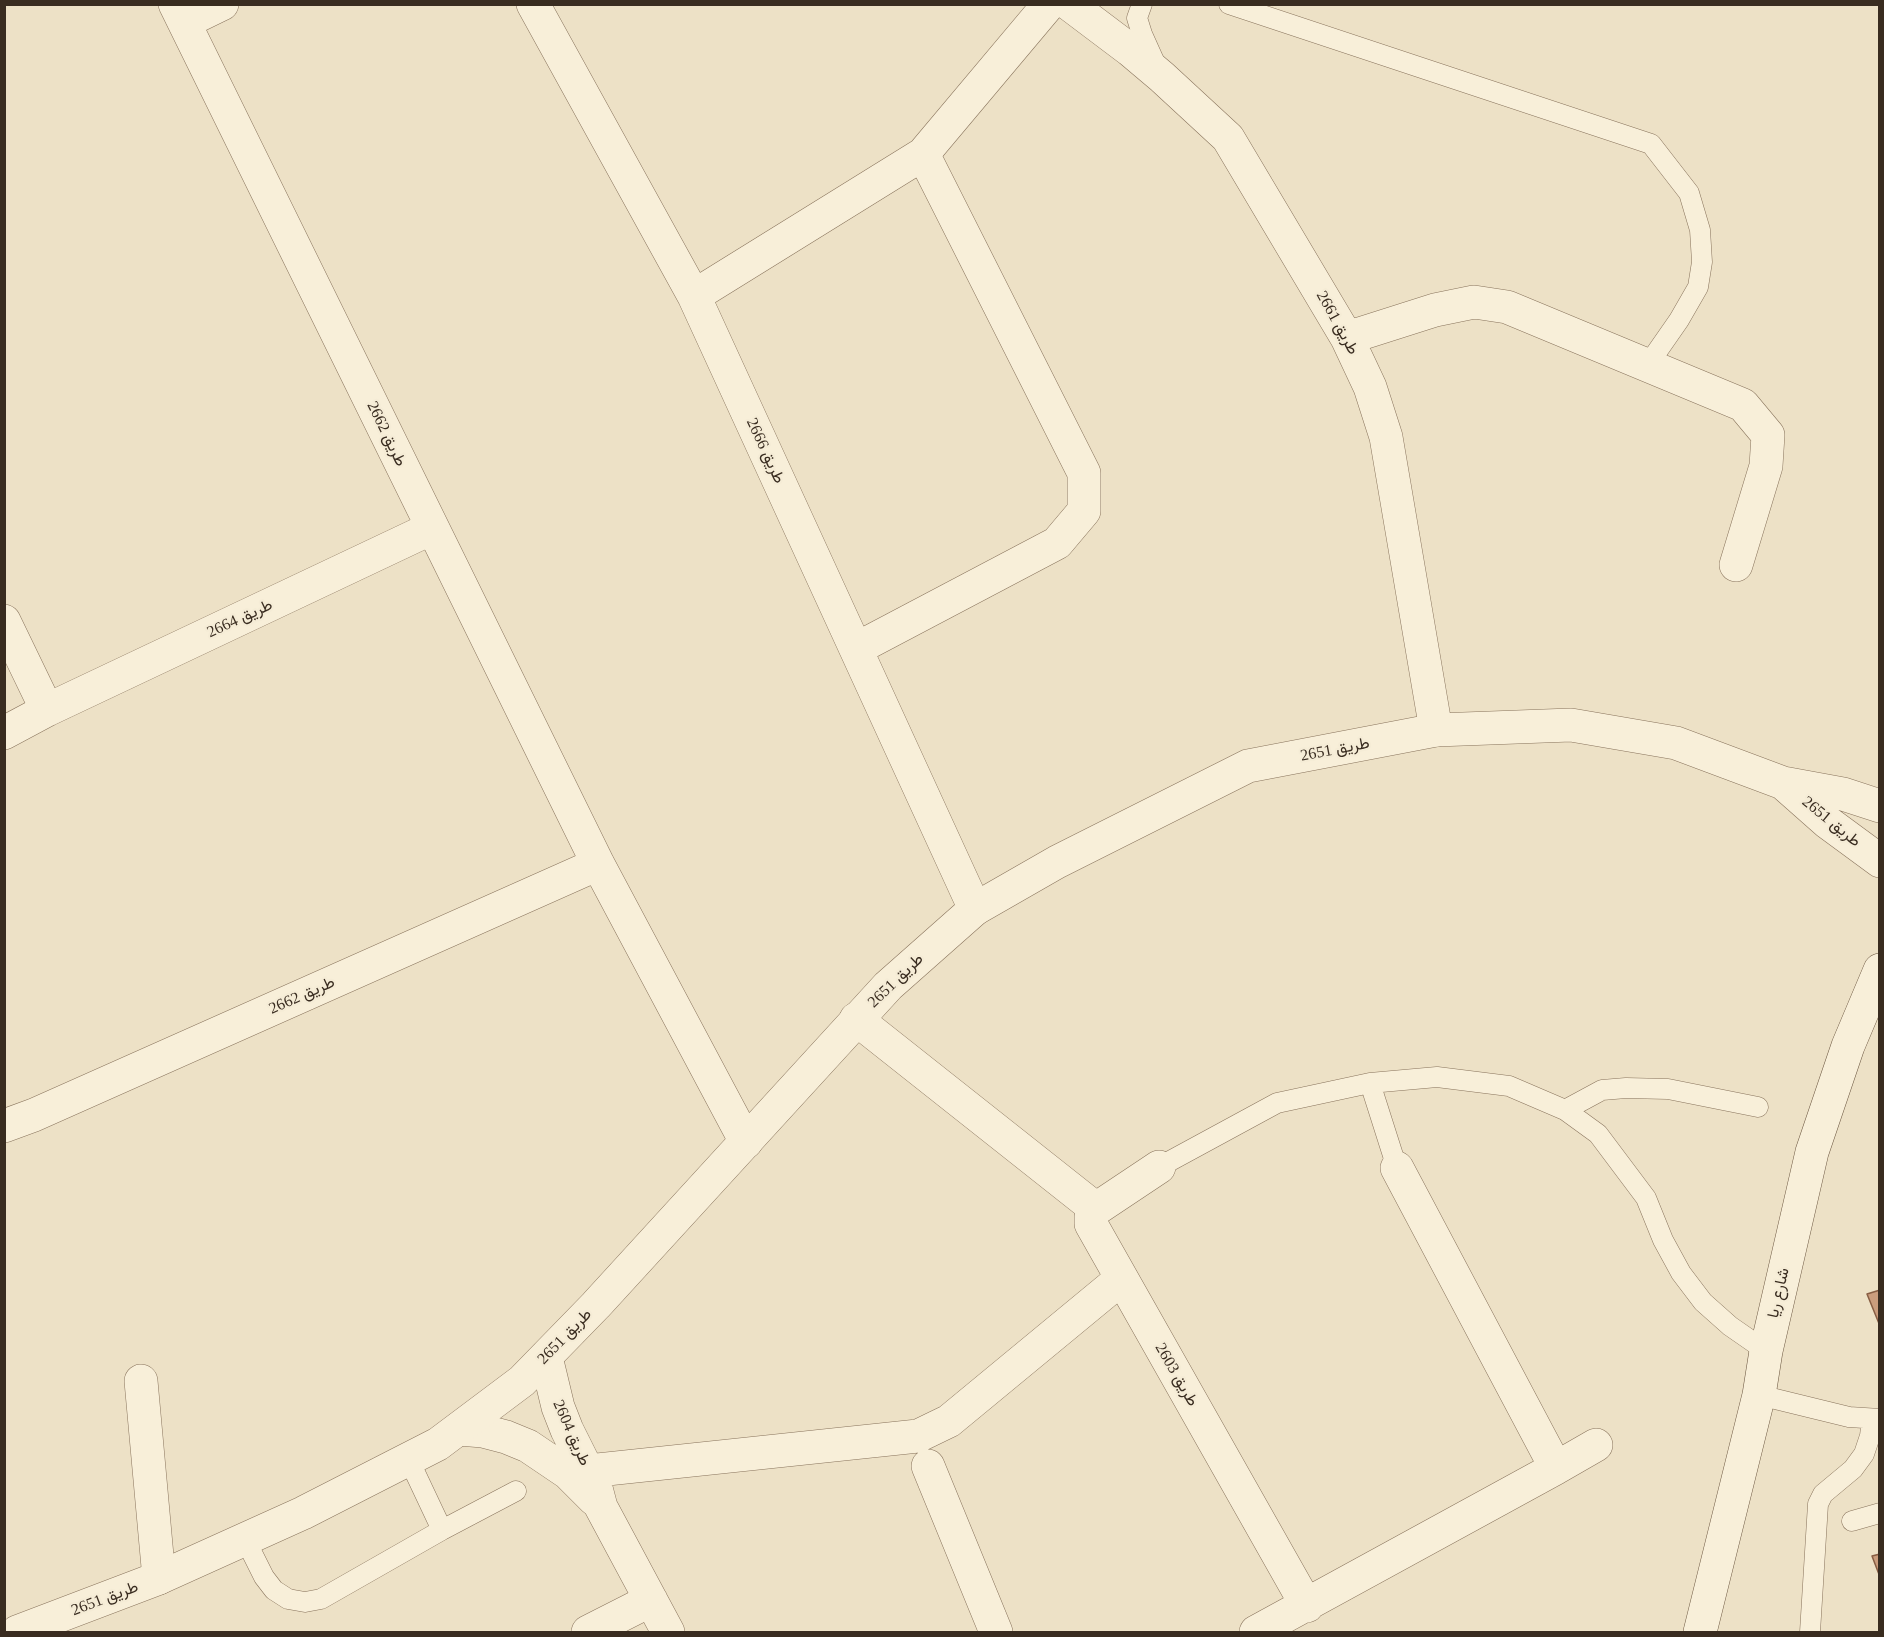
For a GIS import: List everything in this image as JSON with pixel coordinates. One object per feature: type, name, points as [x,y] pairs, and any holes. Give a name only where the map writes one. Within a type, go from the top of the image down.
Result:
[{"type":"street","points":[[180,14],[222,4]]},
{"type":"street","name":"طريق 2666","points":[[533,4],[694,296],[975,909]]},
{"type":"street","points":[[694,296],[923,154],[1049,4]]},
{"type":"street","name":"طريق 2661","points":[[1069,4],[1162,76],[1228,138],[1347,338],[1370,387],[1386,437],[1436,730]]},
{"type":"street","name":"طريق 2662","points":[[180,14],[598,864],[746,1142]]},
{"type":"street","points":[[856,649],[1057,543],[1084,511],[1084,473],[923,154]]},
{"type":"street","points":[[1347,338],[1435,310],[1474,302],[1507,307],[1743,405],[1768,435],[1766,466],[1736,565]]},
{"type":"street","name":"طريق 2664","points":[[4,733],[47,710],[432,528]]},
{"type":"street","points":[[4,621],[47,710]]},
{"type":"street","name":"طريق 2651","points":[[17,1632],[159,1578],[303,1513],[438,1444],[522,1381],[746,1142],[856,1019],[888,986],[975,909],[1057,862],[1248,766],[1436,730],[1571,725],[1676,743],[1783,783],[1843,794],[1880,806]]},
{"type":"street","name":"طريق 2651","points":[[1783,783],[1827,822],[1880,861]]},
{"type":"street","name":"طريق 2662","points":[[4,1126],[34,1115],[598,864]]},
{"type":"street","name":"شارع ريا","points":[[1701,1630],[1759,1395],[1766,1351],[1812,1152],[1848,1046],[1880,970]]},
{"type":"street","points":[[856,1019],[1096,1209],[1159,1167]]},
{"type":"street","points":[[1397,1168],[1556,1468]]},
{"type":"street","name":"طريق 2603","points":[[1096,1209],[1091,1216],[1091,1224],[1307,1606]]},
{"type":"street","points":[[588,1471],[918,1436],[949,1421],[1121,1279]]},
{"type":"street","name":"طريق 2604","points":[[546,1357],[558,1407],[588,1471],[601,1507],[668,1632]]},
{"type":"street","name":"طريق 2651","points":[[141,1381],[159,1578]]},
{"type":"street","name":"طريق 2604","points":[[459,1429],[483,1431],[528,1446],[568,1473],[601,1507]]},
{"type":"street","points":[[1256,1632],[1596,1445]]},
{"type":"street","points":[[928,1466],[996,1632]]},
{"type":"street","points":[[588,1632],[651,1600]]},
{"type":"lane","points":[[1142,4],[1137,18],[1162,76]]},
{"type":"lane","points":[[1229,4],[1651,144],[1689,193],[1700,230],[1702,262],[1698,287],[1679,320],[1647,366]]},
{"type":"lane","points":[[1159,1167],[1277,1103],[1370,1083],[1437,1077],[1509,1086],[1564,1110],[1598,1134],[1646,1198],[1663,1240],[1681,1272],[1703,1302],[1730,1326],[1766,1351]]},
{"type":"lane","points":[[1370,1083],[1397,1168]]},
{"type":"lane","points":[[1564,1110],[1602,1090],[1626,1088],[1668,1089],[1758,1107]]},
{"type":"lane","points":[[1759,1395],[1849,1416],[1876,1419],[1864,1454],[1853,1469],[1830,1487],[1818,1504],[1810,1632]]},
{"type":"lane","points":[[409,1460],[442,1530]]},
{"type":"lane","points":[[245,1539],[264,1577],[274,1590],[288,1599],[304,1602],[321,1599],[516,1491]]},
{"type":"lane","points":[[1852,1521],[1880,1513]]},
{"type":"building","points":[[1880,1290],[1880,1326],[1867,1294]]},
{"type":"building","points":[[1880,1554],[1880,1577],[1872,1556]]}]
